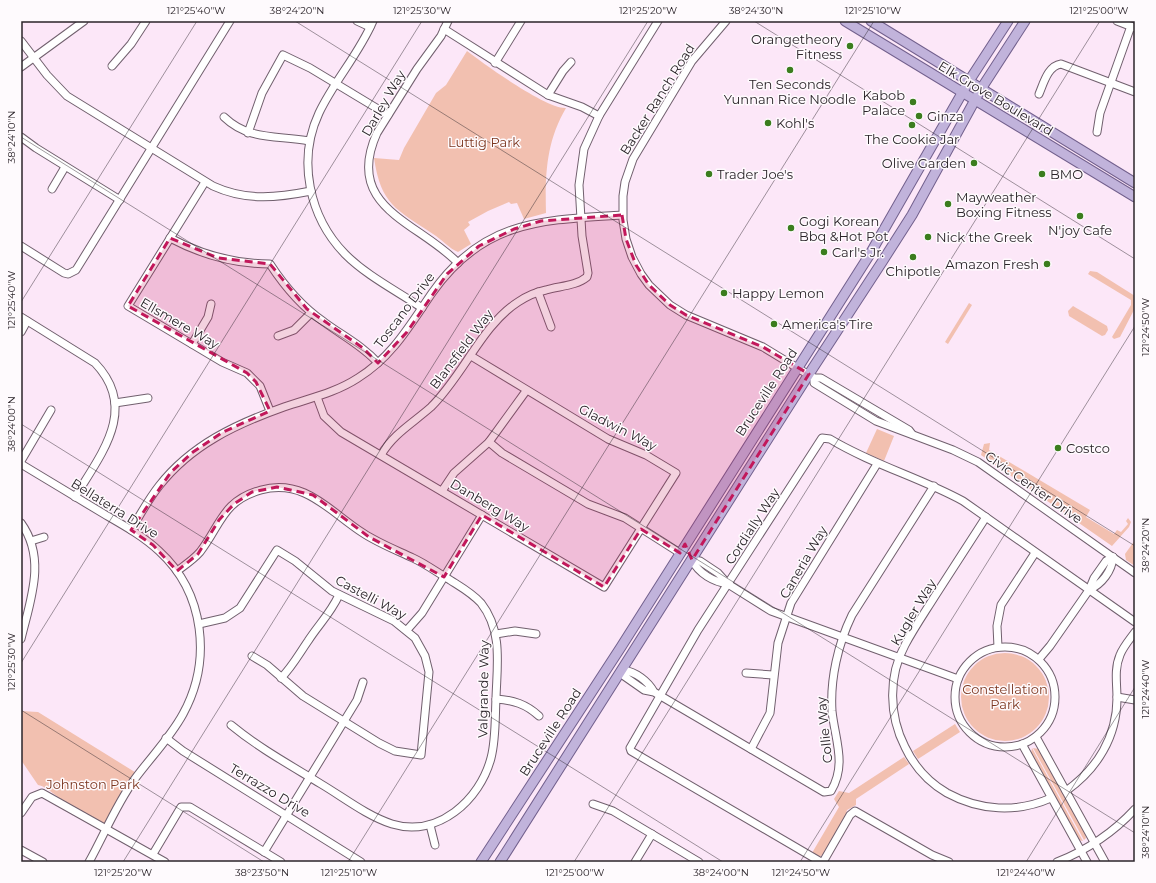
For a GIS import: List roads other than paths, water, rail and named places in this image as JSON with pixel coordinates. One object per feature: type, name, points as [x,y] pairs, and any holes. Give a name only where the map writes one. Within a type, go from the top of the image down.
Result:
[{"type":"main road","name":"Elk Grove Boulevard","points":[[845,21],[1135,197]]},
{"type":"main road","name":"Elk Grove Boulevard","points":[[871,21],[1135,183]]},
{"type":"main road","name":"Bruceville Road","points":[[481,862],[640,616],[870,254],[969,82],[1008,21]]},
{"type":"main road","name":"Bruceville Road","points":[[500,862],[811,376],[912,215],[981,89],[1025,21]]},
{"type":"main road","name":"Bruceville Road","points":[[887,255],[882,253],[882,245],[903,209],[906,193]]},
{"type":"main road","name":"Bruceville Road","points":[[848,315],[854,299],[871,271],[872,260],[870,254]]},
{"type":"main road","name":"Bruceville Road","points":[[692,560],[690,548],[704,523],[711,504]]},
{"type":"main road","name":"Bruceville Road","points":[[623,670],[619,665],[619,659],[634,634],[640,616]]},
{"type":"street","points":[[21,66],[84,21]]},
{"type":"street","points":[[112,66],[131,44],[146,21]]},
{"type":"street","points":[[21,246],[64,273],[73,273],[80,266],[230,21]]},
{"type":"street","points":[[357,21],[371,24],[318,114],[309,141],[308,168],[311,191],[318,214],[325,227],[346,254],[364,270],[422,308]]},
{"type":"street","name":"Darley Way","points":[[448,21],[377,133],[370,152],[370,173],[377,196],[390,212],[442,247],[458,263]]},
{"type":"street","points":[[495,62],[521,21]]},
{"type":"street","points":[[581,218],[579,185],[581,162],[587,140],[599,116],[658,21]]},
{"type":"street","name":"Backer Ranch Road","points":[[726,21],[692,61],[637,150],[625,182],[622,215],[626,239],[632,257],[641,274],[659,296],[686,315],[763,347],[798,367]]},
{"type":"street","points":[[1097,132],[1098,119],[1133,27],[1117,21]]},
{"type":"street","points":[[444,29],[548,95],[582,107],[599,116]]},
{"type":"street","points":[[21,41],[47,75],[67,96],[205,182],[222,190],[249,197],[278,198],[311,191]]},
{"type":"street","points":[[248,133],[262,93],[283,55],[310,68],[388,115]]},
{"type":"street","points":[[548,95],[563,71],[571,62]]},
{"type":"street","points":[[1039,94],[1049,72],[1055,65],[1061,64],[1135,92]]},
{"type":"street","points":[[224,117],[248,133],[309,141]]},
{"type":"street","points":[[21,137],[65,167],[120,200]]},
{"type":"street","points":[[52,189],[65,167]]},
{"type":"street","name":"Ellsmere Way","points":[[205,182],[128,306],[252,377],[262,392],[270,412]]},
{"type":"street","name":"Toscano Drive","points":[[131,530],[160,485],[184,459],[223,432],[270,412],[317,397],[349,383],[378,363],[397,344],[438,286],[458,263],[479,246],[514,229],[541,222],[622,215]]},
{"type":"street","name":"Blansfield Way","points":[[381,455],[396,435],[422,415],[446,391],[499,318],[519,301],[538,292],[573,283],[587,277],[588,273],[581,218]]},
{"type":"street","points":[[170,238],[196,251],[218,258],[246,263],[270,264],[287,288],[312,313],[363,348],[378,363]]},
{"type":"street","points":[[538,292],[551,328]]},
{"type":"street","points":[[192,344],[208,317],[211,304]]},
{"type":"street","points":[[278,336],[294,330],[312,313]]},
{"type":"street","points":[[21,332],[24,319],[95,363],[109,383],[115,403],[115,423],[112,432],[75,497]]},
{"type":"street","name":"Gladwin Way","points":[[471,356],[608,439],[646,455],[676,473],[641,529]]},
{"type":"street","name":"Civic Center Drive","points":[[798,367],[811,376],[821,378],[909,430],[912,434],[978,462],[1135,573]]},
{"type":"street","points":[[442,491],[454,473],[489,442],[526,390]]},
{"type":"street","name":"Danberg Way","points":[[317,397],[324,416],[333,426],[604,587],[641,529]]},
{"type":"street","points":[[115,403],[148,398]]},
{"type":"street","points":[[21,460],[50,410]]},
{"type":"street","name":"Cordially Way","points":[[822,862],[631,751],[630,746],[657,694],[822,438],[830,439],[877,464],[934,486],[963,501],[1135,622]]},
{"type":"street","points":[[489,442],[502,453],[588,504],[615,513],[680,553]]},
{"type":"street","name":"Bellaterra Drive","points":[[21,464],[131,530],[157,549],[177,571],[191,596],[199,624],[201,654],[193,693],[182,716],[127,790],[89,862]]},
{"type":"street","name":"Caneria Way","points":[[751,749],[766,724],[770,713],[773,675],[778,643],[786,617],[796,594],[877,464]]},
{"type":"street","name":"Collie Way","points":[[623,670],[630,671],[645,681],[657,694],[824,792],[832,791],[840,770],[841,760],[832,710],[832,690],[834,670],[842,638],[852,615],[934,486]]},
{"type":"street","name":"Valgrande Way","points":[[177,571],[198,554],[219,520],[234,504],[252,492],[278,487],[296,489],[312,495],[369,537],[416,559],[466,590],[480,603],[492,621],[496,634],[498,653],[492,757],[484,776],[461,808],[444,820],[430,825],[405,827],[381,820],[254,743],[231,725]]},
{"type":"street","points":[[407,630],[422,613],[482,515]]},
{"type":"street","name":"Kugler Way","points":[[986,517],[904,645],[894,676],[892,694],[895,724],[912,761],[942,790],[963,801],[985,807],[1021,808],[1038,804],[1051,798]]},
{"type":"street","points":[[21,523],[31,541],[36,573],[25,609],[21,639]]},
{"type":"street","points":[[31,541],[44,537]]},
{"type":"street","name":"Castelli Way","points":[[199,624],[225,618],[240,608],[277,550],[295,561],[327,588],[394,621],[407,630],[420,646],[427,662],[429,672],[421,755],[389,748],[344,722],[303,696],[267,666],[252,656]]},
{"type":"street","points":[[998,647],[997,626],[1002,604],[1035,553]]},
{"type":"street","points":[[1039,659],[1050,646],[1089,590],[1100,584],[1112,566],[1113,557]]},
{"type":"street","points":[[692,560],[700,561],[718,573],[728,584],[759,604],[786,617],[958,679]]},
{"type":"street","points":[[281,678],[294,664],[311,636],[327,618],[339,595]]},
{"type":"street","points":[[496,634],[515,631],[536,634]]},
{"type":"street","points":[[1066,791],[1087,772],[1104,749],[1113,728],[1117,697],[1116,671],[1119,656],[1135,632]]},
{"type":"street","points":[[998,647],[1018,648],[1039,659],[1050,676],[1055,696],[1052,713],[1036,737],[1022,744],[996,746],[983,742],[969,731],[960,718],[955,705],[955,691],[958,679],[964,667],[974,656],[983,651],[998,647]]},
{"type":"street","points":[[746,673],[773,675]]},
{"type":"street","points":[[264,852],[357,700],[363,682]]},
{"type":"street","points":[[1117,697],[1135,700]]},
{"type":"street","points":[[496,699],[519,702],[532,710],[538,716]]},
{"type":"street","points":[[1036,737],[1105,862]]},
{"type":"street","name":"Terrazzo Drive","points":[[166,738],[183,752],[361,862]]},
{"type":"street","points":[[1022,744],[1087,862]]},
{"type":"street","points":[[21,814],[32,796],[42,793],[165,862]]},
{"type":"street","points":[[593,804],[613,811],[699,862]]},
{"type":"street","points":[[153,854],[181,808],[190,807],[281,862]]},
{"type":"street","points":[[1057,862],[1081,852],[1095,843],[1109,833],[1135,809]]},
{"type":"street","points":[[822,862],[850,815],[855,811],[932,855],[949,862]]},
{"type":"street","points":[[430,825],[435,845]]},
{"type":"street","points":[[635,862],[652,834]]},
{"type":"street","points":[[21,850],[43,862]]},
{"type":"place","name":"Orangetheory Fitness","points":[[850,46]]},
{"type":"place","name":"Ten Seconds Yunnan Rice Noodle","points":[[790,70]]},
{"type":"place","name":"Kabob Palace","points":[[913,102]]},
{"type":"place","name":"Ginza","points":[[919,116]]},
{"type":"place","name":"Kohl's","points":[[768,123]]},
{"type":"place","name":"The Cookie Jar","points":[[912,125]]},
{"type":"place","name":"Olive Garden","points":[[974,163]]},
{"type":"place","name":"Trader Joe's","points":[[709,174]]},
{"type":"place","name":"BMO","points":[[1042,174]]},
{"type":"place","name":"Mayweather Boxing Fitness","points":[[948,204]]},
{"type":"place","name":"N'joy Cafe","points":[[1080,216]]},
{"type":"place","name":"Gogi Korean Bbq &Hot Pot","points":[[791,228]]},
{"type":"place","name":"Nick the Greek","points":[[928,237]]},
{"type":"place","name":"Carl's Jr.","points":[[824,252]]},
{"type":"place","name":"Chipotle","points":[[913,257]]},
{"type":"place","name":"Amazon Fresh","points":[[1047,264]]},
{"type":"place","name":"Happy Lemon","points":[[724,293]]},
{"type":"place","name":"America's Tire","points":[[774,324]]},
{"type":"place","name":"Costco","points":[[1058,448]]},
{"type":"park label","name":"Luttig Park","points":[[484,142]]},
{"type":"park label","name":"Constellation Park","points":[[1005,696]]},
{"type":"park label","name":"Johnston Park","points":[[93,784]]}]
